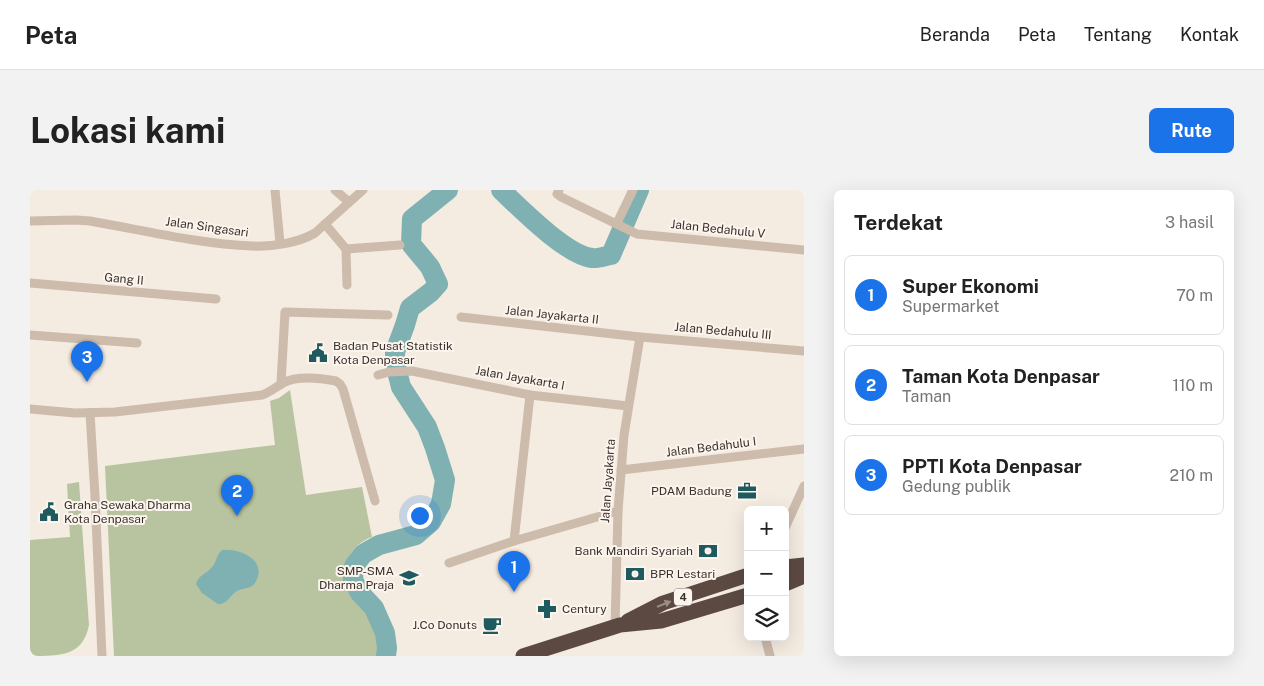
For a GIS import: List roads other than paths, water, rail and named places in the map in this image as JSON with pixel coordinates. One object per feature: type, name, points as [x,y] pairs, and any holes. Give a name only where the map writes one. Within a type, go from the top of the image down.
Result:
[{"type":"highway","points":[[789,567],[804,565]]},
{"type":"highway","name":"4","points":[[523,656],[618,626],[663,603],[744,576]]},
{"type":"highway","points":[[789,582],[804,576]]},
{"type":"highway","name":"4","points":[[618,626],[660,621],[744,597]]},
{"type":"street","points":[[276,190],[280,243]]},
{"type":"street","points":[[335,190],[349,202]]},
{"type":"street","name":"Jalan Singasari","points":[[30,221],[76,220],[172,236],[252,246],[300,240],[306,237],[325,224],[363,190]]},
{"type":"street","points":[[559,190],[557,194],[561,197],[619,225],[633,190]]},
{"type":"street","points":[[325,224],[346,249],[347,285]]},
{"type":"street","name":"Jalan Bedahulu V","points":[[619,225],[631,232],[640,234],[804,250]]},
{"type":"street","points":[[346,249],[400,245]]},
{"type":"street","name":"Gang II","points":[[30,282],[216,299]]},
{"type":"street","points":[[281,383],[286,312],[388,315]]},
{"type":"street","name":"Jalan Jayakarta II","points":[[460,317],[640,337]]},
{"type":"street","points":[[30,335],[137,343]]},
{"type":"street","name":"Jalan Bedahulu III","points":[[640,337],[804,351]]},
{"type":"street","name":"Jalan Jayakarta","points":[[618,626],[618,511],[621,470],[628,406],[640,337]]},
{"type":"street","name":"Jalan Jayakarta I","points":[[378,375],[389,372],[408,371],[530,394],[628,406]]},
{"type":"street","points":[[30,408],[90,413],[116,412],[257,396],[269,393],[281,383],[301,378],[331,380],[340,384],[375,500]]},
{"type":"street","points":[[514,541],[530,394]]},
{"type":"street","points":[[90,413],[102,656]]},
{"type":"street","name":"Jalan Bedahulu I","points":[[621,470],[804,449]]},
{"type":"street","points":[[789,519],[804,486]]},
{"type":"street","points":[[448,563],[514,541],[618,511]]},
{"type":"street","points":[[766,641],[770,656]]},
{"type":"water","points":[[222,550],[241,552],[247,555],[256,564],[258,576],[252,586],[237,591],[226,601],[218,604],[202,593],[196,584],[214,565]]},
{"type":"waterway","points":[[386,656],[385,633],[374,608],[360,593],[353,580],[354,566],[363,554],[379,545],[416,535],[431,522],[441,504],[445,480],[427,427],[401,387],[395,363],[395,352],[410,308],[431,292],[438,284],[430,267],[411,244],[412,219],[448,190]]},
{"type":"waterway","points":[[501,190],[531,219],[569,249],[581,255],[594,258],[611,255],[639,190]]},
{"type":"place","name":"Badan Pusat Statistik Kota Denpasar","points":[[318,353]]},
{"type":"place","name":"PPTI Kota Denpasar","points":[[87,382]]},
{"type":"place","name":"PDAM Badung","points":[[747,491]]},
{"type":"place","name":"Graha Sewaka Dharma Kota Denpasar","points":[[49,512]]},
{"type":"place","name":"Taman Kota Denpasar","points":[[237,516]]},
{"type":"place","name":"Bank Mandiri Syariah","points":[[708,551]]},
{"type":"place","name":"BPR Lestari","points":[[635,574]]},
{"type":"place","name":"SMP-SMA Dharma Praja","points":[[409,578]]},
{"type":"place","name":"Super Ekonomi","points":[[514,592]]},
{"type":"place","name":"Century","points":[[547,609]]},
{"type":"place","name":"J.Co Donuts","points":[[492,625]]}]
